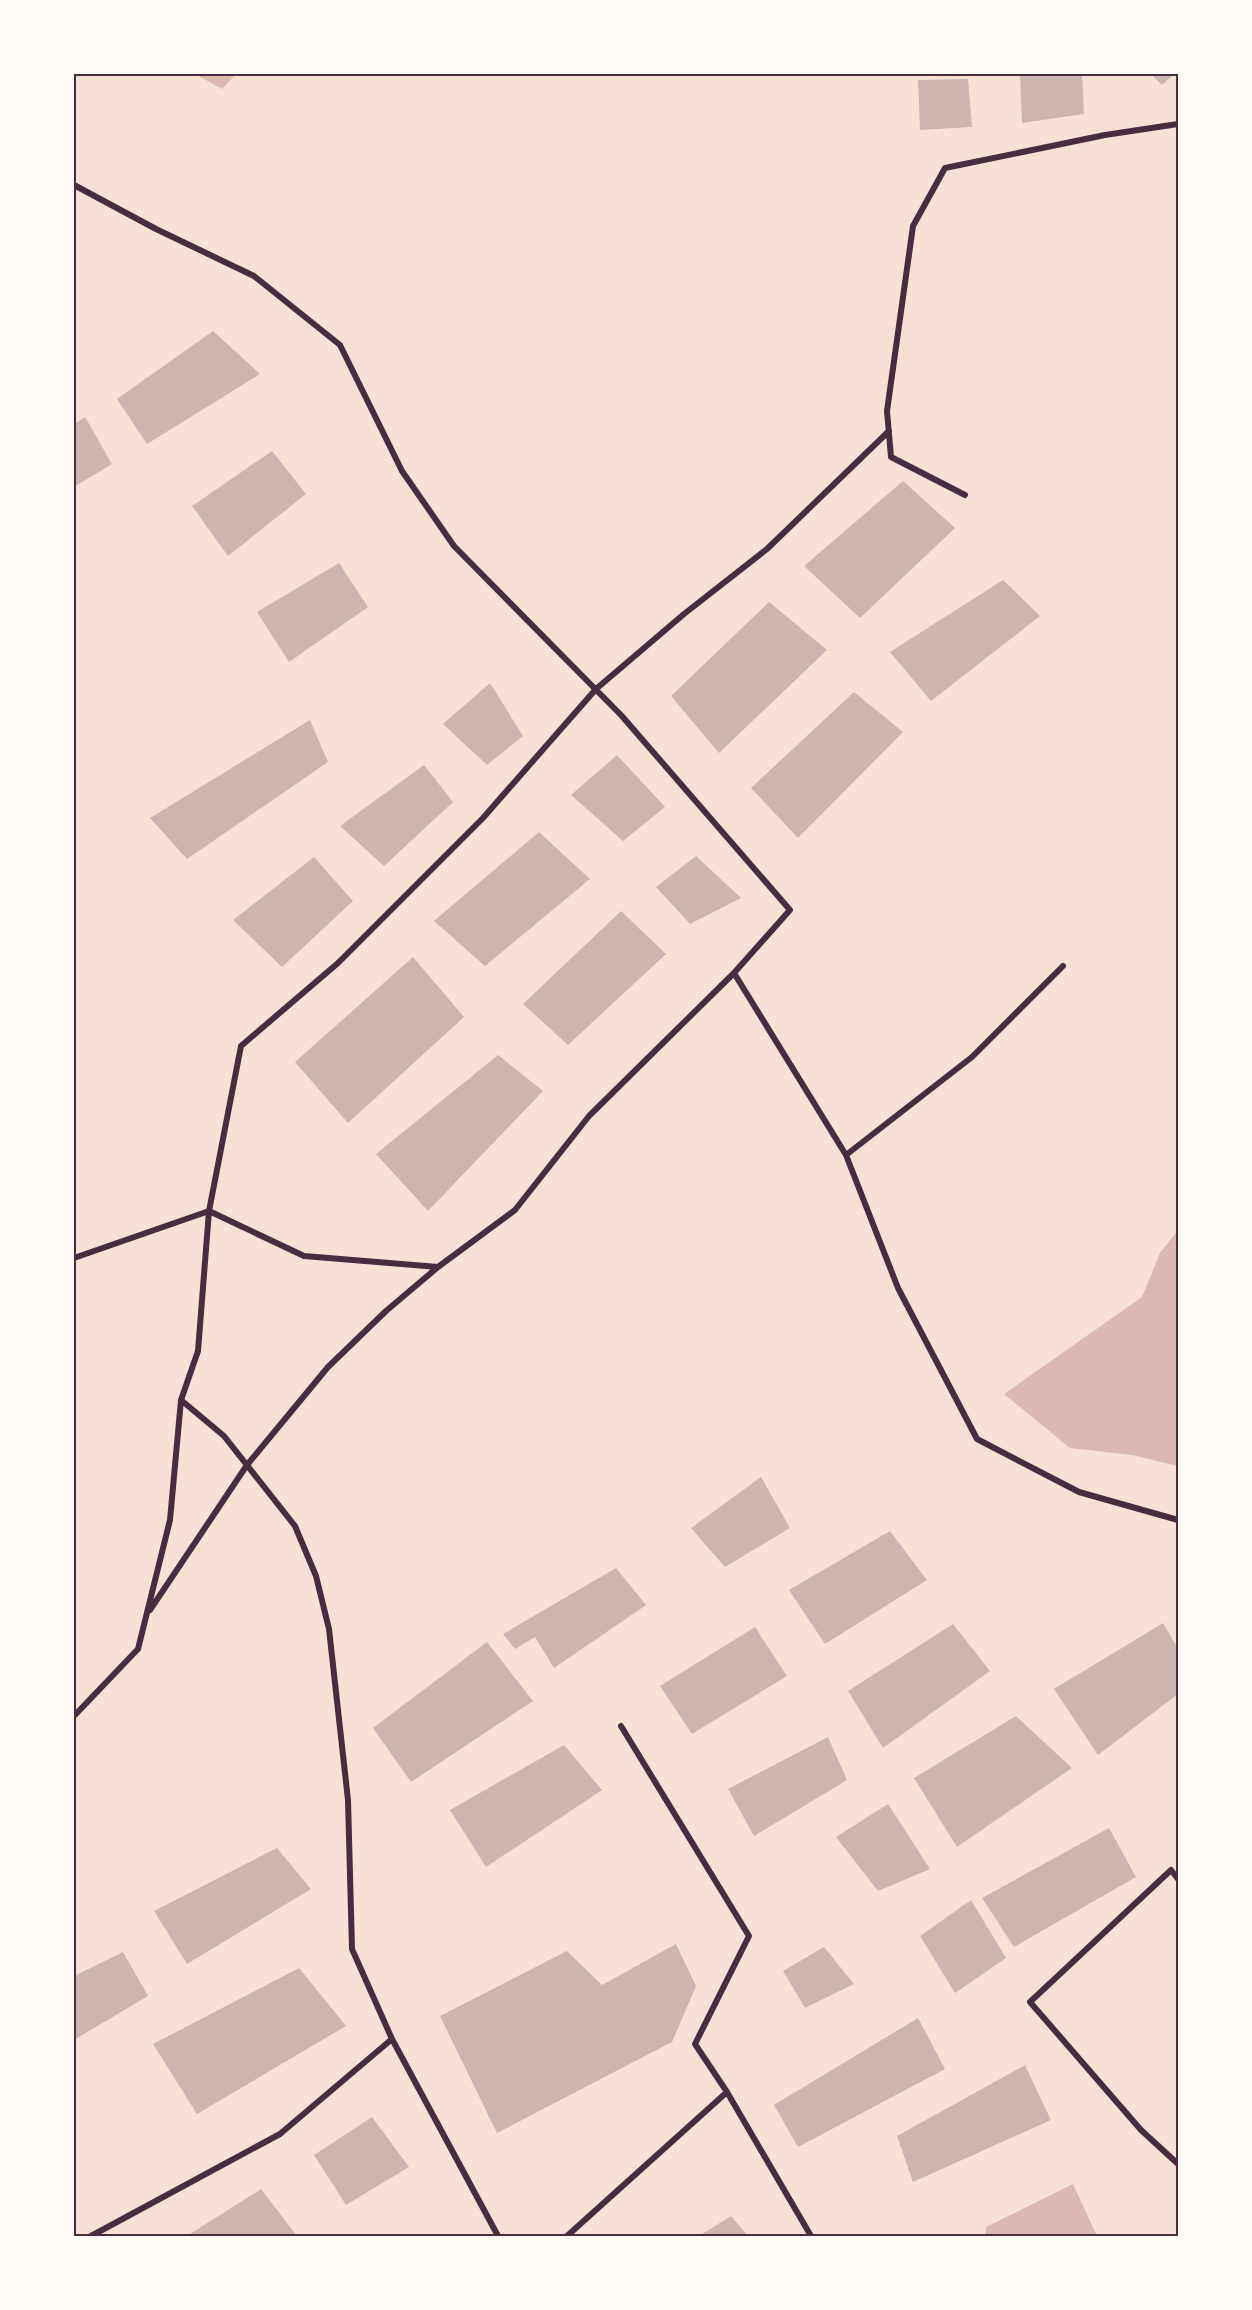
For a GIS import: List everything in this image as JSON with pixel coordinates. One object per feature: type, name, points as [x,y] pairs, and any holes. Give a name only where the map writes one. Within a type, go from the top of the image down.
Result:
[{"type":"street","points":[[964,495],[891,457],[887,411],[913,226],[945,168],[1105,135],[1179,124]]},
{"type":"street","points":[[74,185],[156,229],[254,276],[340,345],[402,471],[454,546],[621,715],[790,910],[734,973],[589,1116],[515,1210],[438,1268],[386,1311],[328,1367],[247,1465],[147,1615]]},
{"type":"street","points":[[74,1716],[138,1649],[147,1615],[170,1520],[181,1400],[198,1351],[209,1211],[241,1046],[338,963],[475,826],[596,689],[684,614],[766,549],[889,432]]},
{"type":"street","points":[[846,1155],[972,1057],[1063,966]]},
{"type":"street","points":[[734,973],[846,1155],[898,1288],[977,1439],[1079,1492],[1179,1520]]},
{"type":"street","points":[[74,1258],[209,1211],[304,1256],[438,1268]]},
{"type":"street","points":[[181,1400],[224,1436],[295,1526],[316,1576],[329,1629],[348,1800],[352,1949],[392,2038],[498,2236]]},
{"type":"street","points":[[621,1726],[749,1936],[695,2044],[728,2092],[812,2236]]},
{"type":"street","points":[[1179,1879],[1171,1870],[1030,2002],[1141,2130],[1179,2164]]},
{"type":"street","points":[[91,2236],[280,2134],[392,2038]]},
{"type":"street","points":[[567,2236],[728,2092]]},
{"type":"shaded area","points":[[195,74],[236,74],[222,89]]},
{"type":"shaded area","points":[[1178,1230],[1178,1466],[1132,1455],[1070,1448],[1004,1394],[1142,1297],[1160,1253]]},
{"type":"shaded area","points":[[1073,2184],[1097,2236],[985,2236],[986,2227]]},
{"type":"building","points":[[1020,74],[1082,74],[1084,114],[1022,123]]},
{"type":"building","points":[[1151,74],[1174,74],[1162,85]]},
{"type":"building","points":[[968,79],[972,127],[920,130],[918,80]]},
{"type":"building","points":[[213,331],[260,374],[147,444],[117,399]]},
{"type":"building","points":[[85,417],[112,464],[74,487],[74,424]]},
{"type":"building","points":[[272,451],[306,494],[228,556],[192,506]]},
{"type":"building","points":[[903,481],[955,528],[860,618],[804,566]]},
{"type":"building","points":[[339,563],[368,607],[289,662],[257,612]]},
{"type":"building","points":[[1003,580],[1040,616],[931,701],[890,652]]},
{"type":"building","points":[[769,602],[827,650],[719,753],[671,696]]},
{"type":"building","points":[[490,683],[523,736],[487,765],[443,724]]},
{"type":"building","points":[[854,692],[903,732],[798,838],[751,788]]},
{"type":"building","points":[[310,720],[328,762],[187,859],[150,818]]},
{"type":"building","points":[[617,755],[665,807],[623,841],[571,795]]},
{"type":"building","points":[[424,765],[453,802],[384,866],[340,826]]},
{"type":"building","points":[[539,832],[590,879],[485,966],[434,921]]},
{"type":"building","points":[[696,856],[741,898],[690,924],[656,887]]},
{"type":"building","points":[[314,857],[353,901],[282,967],[233,920]]},
{"type":"building","points":[[621,911],[666,954],[568,1045],[523,1004]]},
{"type":"building","points":[[413,957],[464,1017],[348,1123],[295,1062]]},
{"type":"building","points":[[498,1055],[543,1091],[428,1211],[376,1154]]},
{"type":"building","points":[[761,1477],[790,1528],[725,1567],[691,1528]]},
{"type":"building","points":[[890,1531],[927,1580],[825,1644],[789,1590]]},
{"type":"building","points":[[616,1568],[646,1605],[554,1668],[535,1637],[515,1649],[503,1634]]},
{"type":"building","points":[[1163,1623],[1178,1649],[1178,1694],[1098,1755],[1054,1689]]},
{"type":"building","points":[[953,1624],[990,1671],[883,1748],[848,1691]]},
{"type":"building","points":[[755,1627],[787,1676],[692,1734],[660,1686]]},
{"type":"building","points":[[487,1642],[533,1701],[411,1782],[373,1728]]},
{"type":"building","points":[[1016,1716],[1072,1768],[957,1847],[914,1778]]},
{"type":"building","points":[[828,1737],[847,1780],[754,1836],[728,1789]]},
{"type":"building","points":[[564,1745],[602,1790],[486,1867],[450,1810]]},
{"type":"building","points":[[888,1804],[930,1869],[878,1891],[836,1837]]},
{"type":"building","points":[[1109,1828],[1136,1877],[1014,1947],[982,1898]]},
{"type":"building","points":[[277,1848],[311,1889],[187,1964],[154,1911]]},
{"type":"building","points":[[971,1900],[1006,1958],[955,1993],[920,1936]]},
{"type":"building","points":[[676,1944],[696,1986],[672,2042],[497,2133],[440,2016],[567,1951],[602,1985]]},
{"type":"building","points":[[824,1947],[854,1984],[805,2008],[783,1971]]},
{"type":"building","points":[[123,1952],[148,1996],[74,2040],[74,1976]]},
{"type":"building","points":[[299,1968],[346,2026],[197,2114],[153,2044]]},
{"type":"building","points":[[918,2018],[945,2069],[798,2147],[774,2105]]},
{"type":"building","points":[[1025,2065],[1051,2120],[913,2182],[897,2136]]},
{"type":"building","points":[[372,2117],[409,2167],[346,2205],[314,2155]]},
{"type":"building","points":[[261,2189],[297,2236],[187,2236]]},
{"type":"building","points":[[731,2216],[748,2236],[699,2236]]}]
